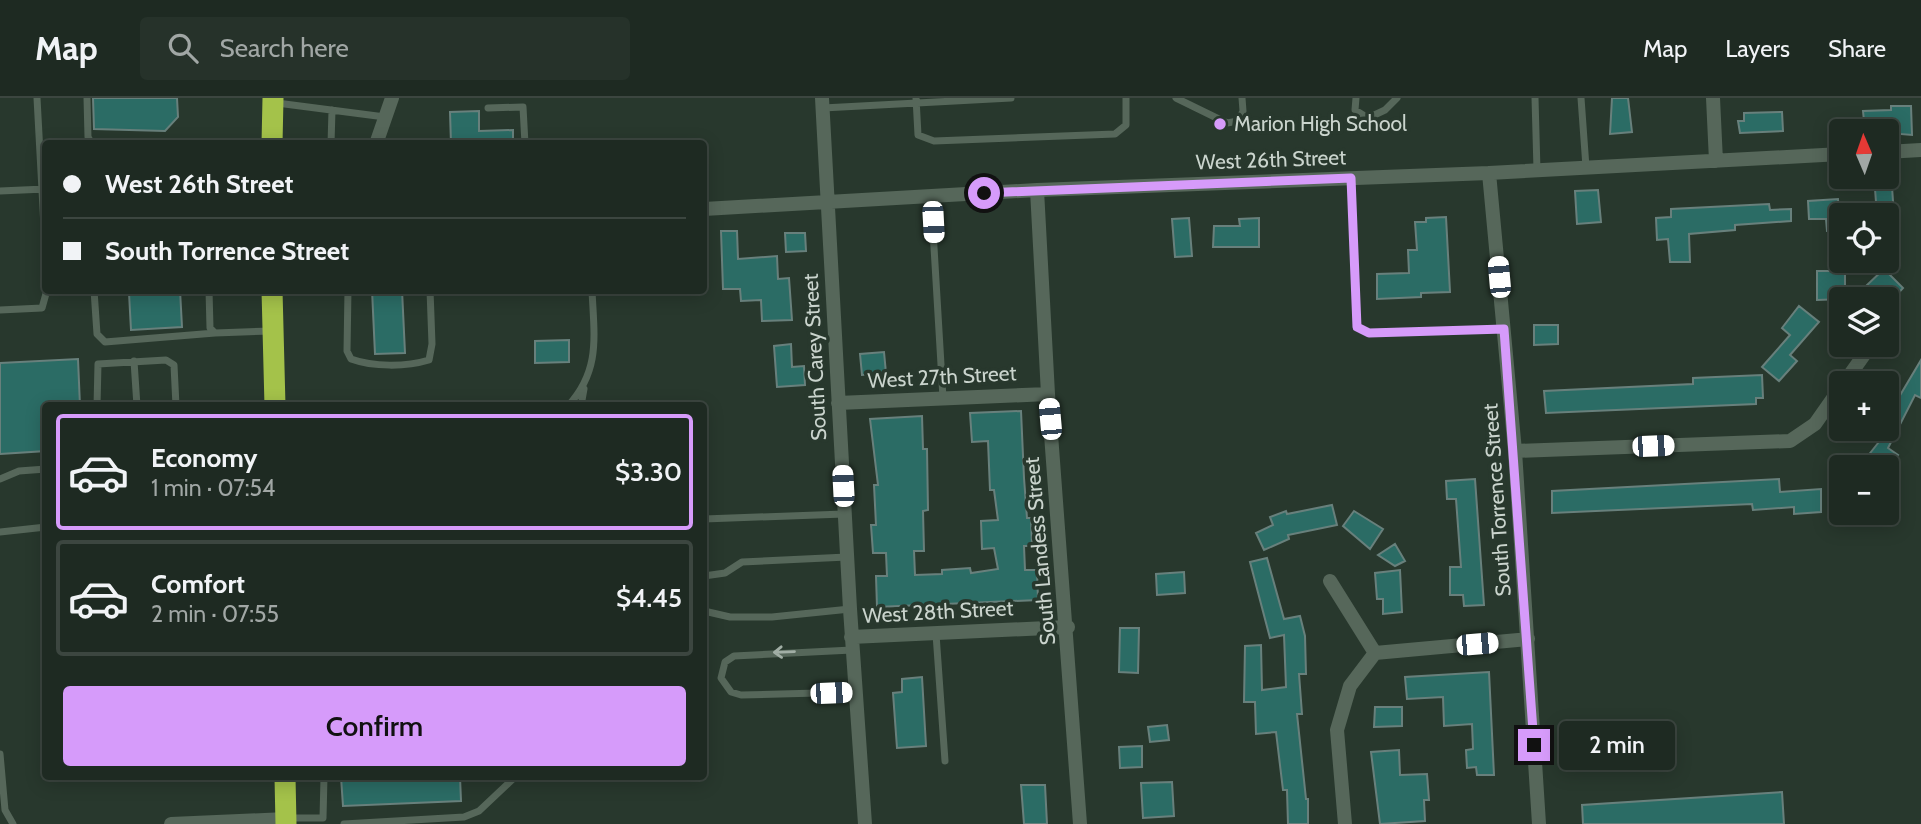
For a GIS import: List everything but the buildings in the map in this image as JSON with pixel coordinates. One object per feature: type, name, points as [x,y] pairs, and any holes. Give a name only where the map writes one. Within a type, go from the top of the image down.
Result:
[{"type":"highway","points":[[272,140],[273,100]]},
{"type":"highway","points":[[272,294],[275,402]]},
{"type":"highway","points":[[285,780],[286,821]]},
{"type":"street","points":[[377,140],[392,98]]},
{"type":"street","points":[[1713,98],[1716,161]]},
{"type":"street","name":"South Carey Street","points":[[823,103],[844,514],[865,824]]},
{"type":"street","points":[[1899,151],[1921,150]]},
{"type":"street","name":"West 26th Street","points":[[707,209],[1037,190],[1489,173],[1829,155]]},
{"type":"street","name":"South Torrence Street","points":[[1489,173],[1515,451],[1539,824]]},
{"type":"street","name":"South Landess Street","points":[[1037,190],[1048,394],[1068,627],[1080,824]]},
{"type":"street","name":"West 27th Street","points":[[838,403],[1048,394]]},
{"type":"street","points":[[1515,451],[1790,441],[1815,424],[1829,404]]},
{"type":"street","points":[[1330,580],[1375,653]]},
{"type":"street","name":"West 28th Street","points":[[852,644],[936,634],[1068,627]]},
{"type":"street","points":[[1345,824],[1337,730],[1350,686],[1375,653],[1528,639]]},
{"type":"street","points":[[171,824],[286,821]]},
{"type":"lane","points":[[37,98],[42,174]]},
{"type":"lane","points":[[87,98],[90,140]]},
{"type":"lane","points":[[823,103],[1011,98]]},
{"type":"lane","points":[[917,100],[918,135],[934,141],[1115,134],[1126,125],[1126,98]]},
{"type":"lane","points":[[1176,98],[1227,124],[1238,121],[1243,111],[1242,98]]},
{"type":"lane","points":[[1356,98],[1355,110],[1368,118],[1385,110],[1397,98]]},
{"type":"lane","points":[[1535,98],[1537,170]]},
{"type":"lane","points":[[1581,98],[1586,168]]},
{"type":"lane","points":[[273,100],[385,117]]},
{"type":"lane","points":[[488,108],[523,107],[525,140]]},
{"type":"lane","points":[[331,140],[332,110]]},
{"type":"lane","points":[[1351,178],[1357,327],[1369,333],[1504,329]]},
{"type":"lane","points":[[0,191],[42,189]]},
{"type":"lane","points":[[931,197],[943,398]]},
{"type":"lane","points":[[0,310],[42,308],[46,294]]},
{"type":"lane","points":[[94,294],[97,334],[105,342],[273,331]]},
{"type":"lane","points":[[209,294],[211,328],[215,334]]},
{"type":"lane","points":[[348,294],[347,351],[351,359],[361,363],[415,364],[429,359],[430,294]]},
{"type":"lane","points":[[582,402],[592,368],[592,294]]},
{"type":"lane","points":[[97,402],[98,364],[134,361],[172,362],[176,402]]},
{"type":"lane","points":[[134,361],[136,402]]},
{"type":"lane","points":[[572,402],[584,388]]},
{"type":"lane","points":[[0,479],[19,471],[42,469]]},
{"type":"lane","points":[[707,519],[844,514]]},
{"type":"lane","points":[[0,532],[42,527]]},
{"type":"lane","points":[[707,576],[725,573],[742,562],[847,556]]},
{"type":"lane","points":[[707,612],[730,617],[772,617],[850,609]]},
{"type":"lane","points":[[936,634],[945,761]]},
{"type":"lane","points":[[852,644],[734,656],[725,662],[722,678],[731,692],[741,695],[855,692]]},
{"type":"lane","points":[[0,754],[8,823]]},
{"type":"lane","points":[[286,821],[325,821],[324,780]]},
{"type":"lane","points":[[344,824],[464,817],[479,811],[512,780]]},
{"type":"place","name":"Marion High School","points":[[1220,124]]},
{"type":"route","points":[[984,193],[1351,178],[1357,327],[1369,333],[1504,329],[1515,451],[1534,745]]}]
